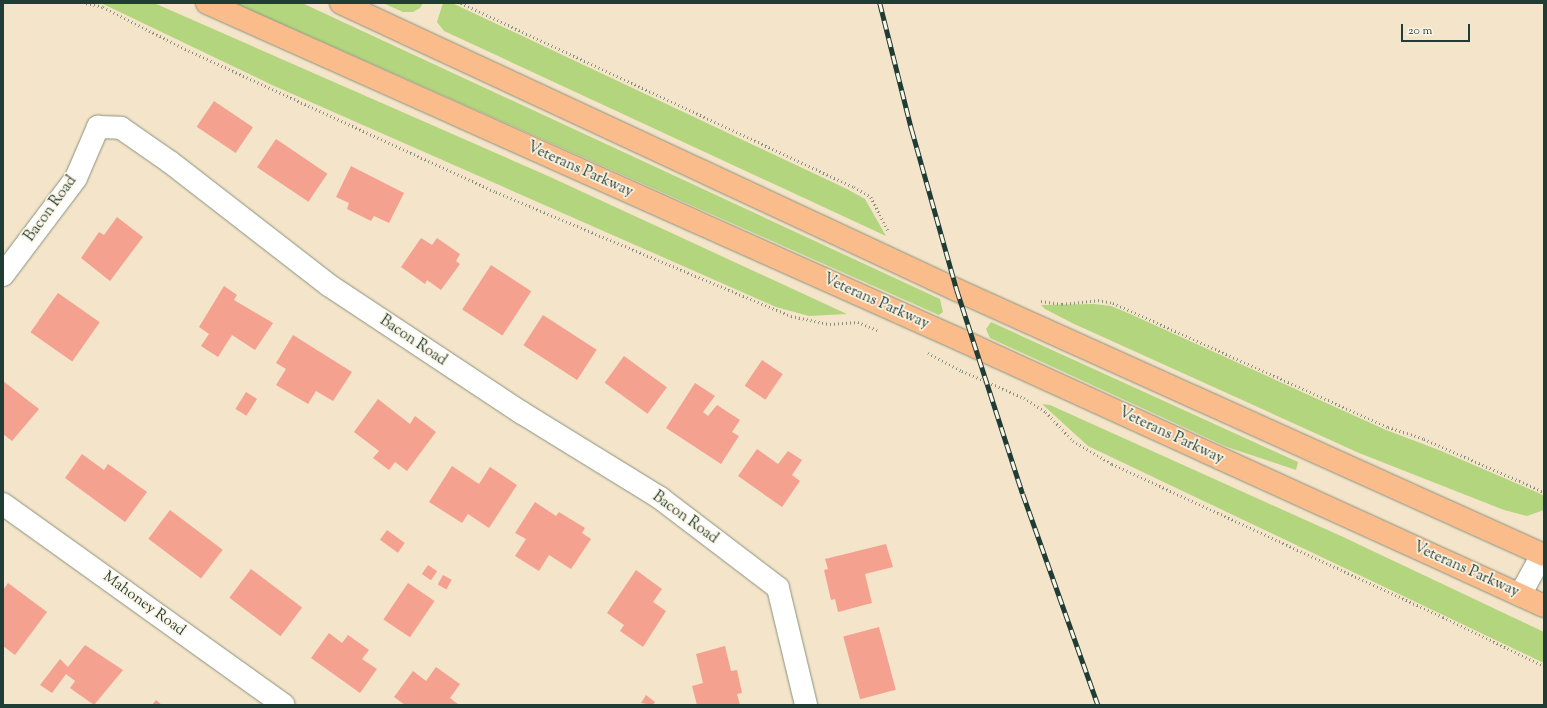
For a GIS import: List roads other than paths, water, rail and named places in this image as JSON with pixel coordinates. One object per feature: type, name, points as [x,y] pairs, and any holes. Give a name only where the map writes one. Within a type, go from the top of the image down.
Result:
[{"type":"main road","name":"Veterans Parkway","points":[[206,3],[976,347],[1544,606]]},
{"type":"main road","points":[[341,3],[958,290],[1543,555]]},
{"type":"street","name":"Bacon Road","points":[[3,275],[76,178],[98,128],[121,128],[170,162],[330,286],[522,413],[660,498],[778,588],[806,705]]},
{"type":"street","name":"Mahoney Road","points":[[3,504],[284,705]]},
{"type":"street","points":[[1520,594],[1543,555]]},
{"type":"railway","points":[[880,3],[912,130],[957,290],[1023,494],[1098,705]]}]
